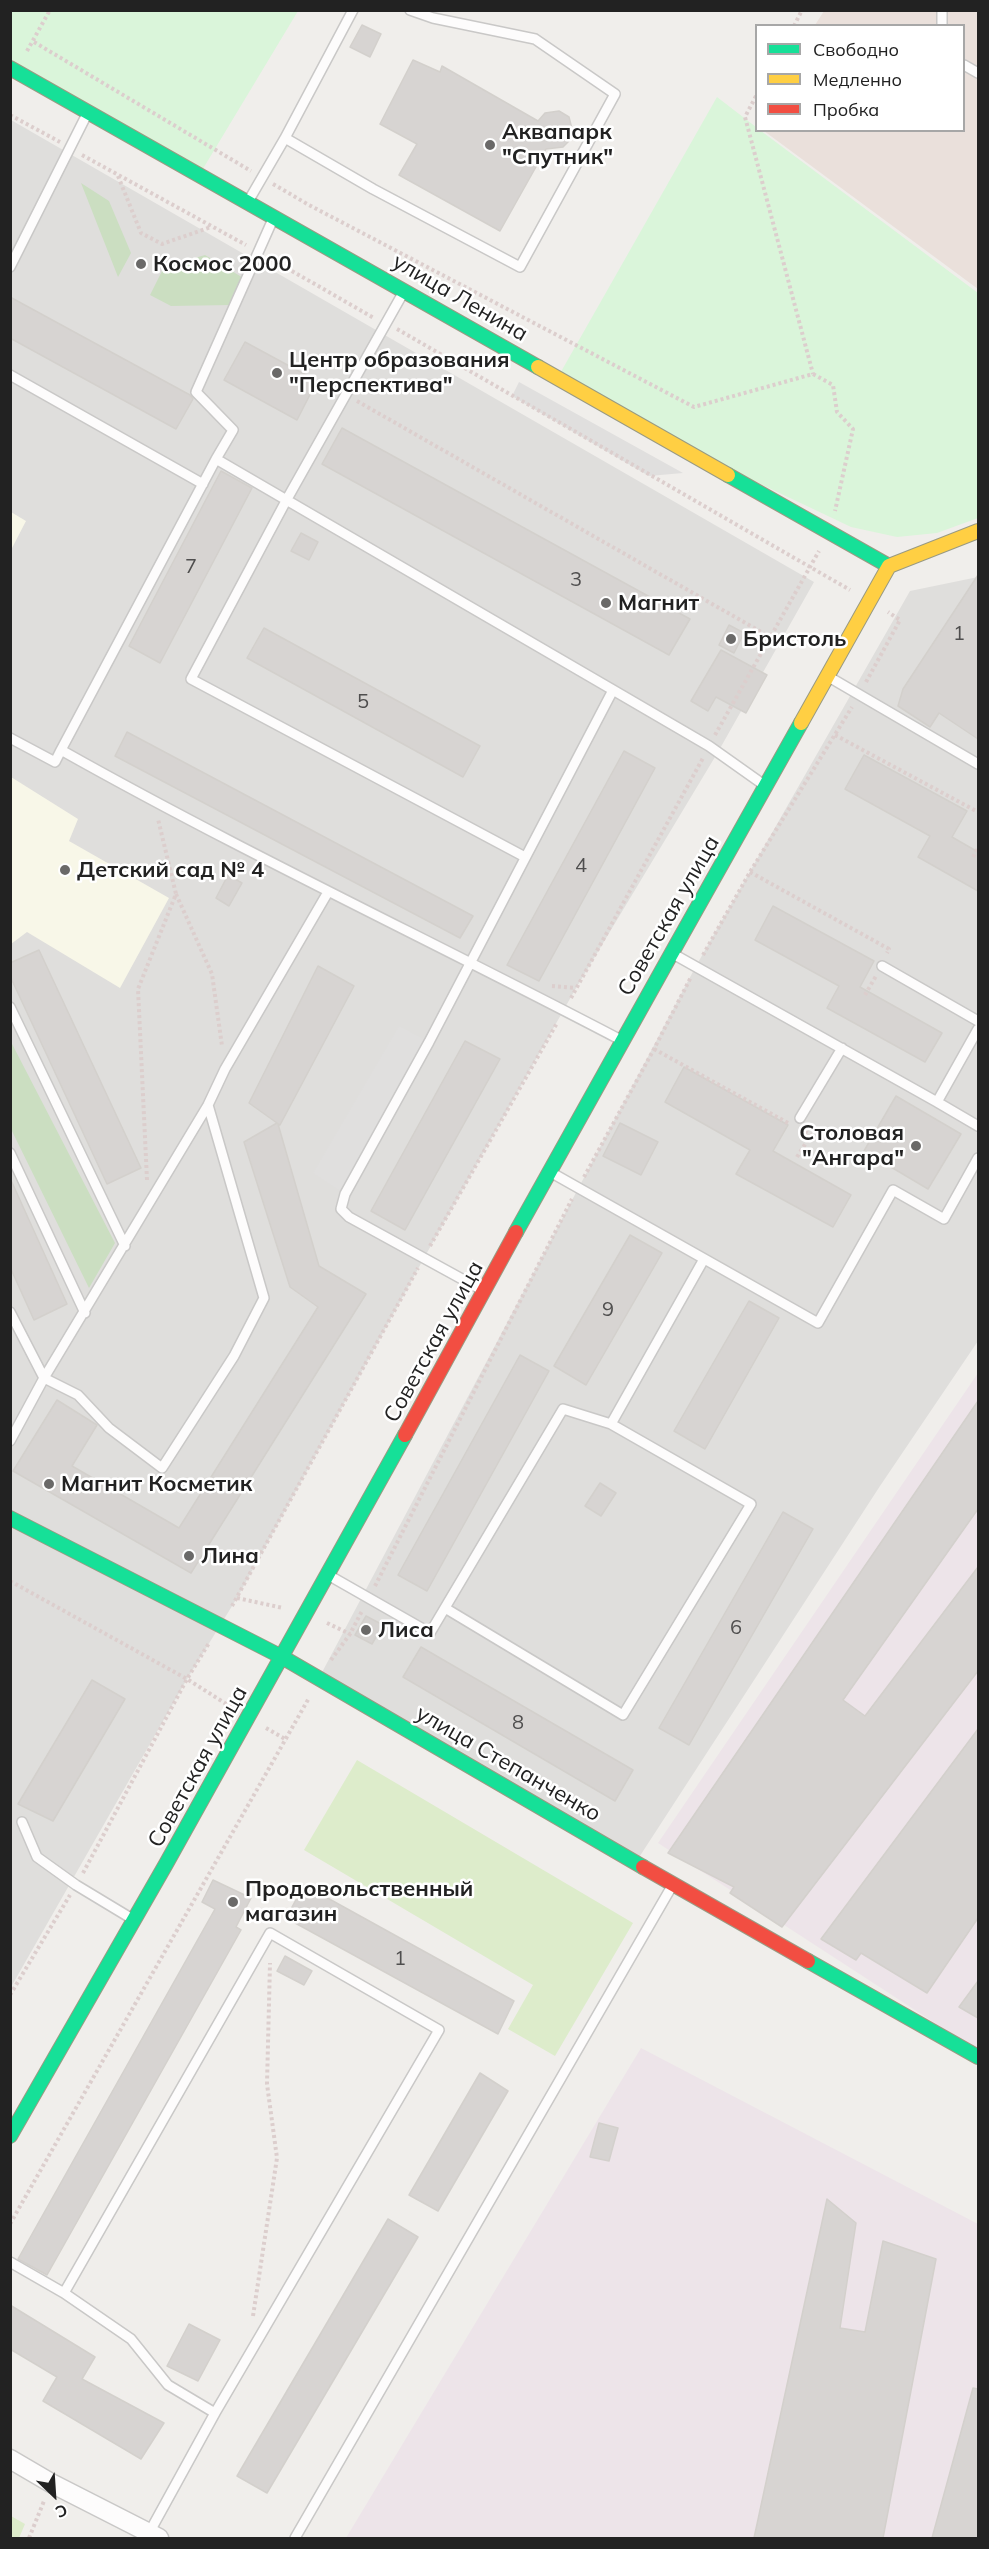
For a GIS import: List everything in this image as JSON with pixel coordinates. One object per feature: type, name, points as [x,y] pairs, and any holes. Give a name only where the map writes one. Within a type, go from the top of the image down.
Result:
[{"type":"street","name":"улица Ленина","points":[[12,69],[889,566]]},
{"type":"street","points":[[889,566],[978,531]]},
{"type":"street","name":"Советская улица","points":[[10,2136],[136,1921],[485,1292],[621,1040],[673,953],[889,566]]},
{"type":"street","name":"улица Степанченко","points":[[10,1518],[282,1657],[673,1884],[978,2057]]},
{"type":"street","points":[[10,2459],[51,2484],[154,2536]]},
{"type":"lane","points":[[248,202],[353,10]]},
{"type":"lane","points":[[285,138],[373,189],[520,267],[615,94],[536,39],[433,18],[410,10]]},
{"type":"lane","points":[[965,65],[978,73]]},
{"type":"lane","points":[[10,267],[88,112]]},
{"type":"lane","points":[[10,738],[55,762],[233,430],[196,392],[274,217]]},
{"type":"lane","points":[[404,291],[287,499],[191,679],[525,857]]},
{"type":"lane","points":[[10,375],[203,484]]},
{"type":"lane","points":[[216,459],[710,746],[766,786]]},
{"type":"lane","points":[[827,676],[978,764]]},
{"type":"lane","points":[[485,1292],[349,1217],[341,1209],[345,1194],[472,962],[613,690]]},
{"type":"lane","points":[[62,750],[328,892],[472,962],[621,1040]]},
{"type":"lane","points":[[10,1440],[44,1378],[208,1105],[225,1069],[328,892]]},
{"type":"lane","points":[[673,953],[978,1126]]},
{"type":"lane","points":[[882,966],[978,1021]]},
{"type":"lane","points":[[10,1007],[125,1246]]},
{"type":"lane","points":[[937,1102],[978,1029]]},
{"type":"lane","points":[[800,1118],[842,1048]]},
{"type":"lane","points":[[10,1312],[44,1378],[78,1395],[109,1428],[162,1468],[234,1356],[264,1298],[208,1105]]},
{"type":"lane","points":[[10,1153],[85,1313]]},
{"type":"lane","points":[[550,1171],[818,1323],[893,1190],[944,1219],[978,1158]]},
{"type":"lane","points":[[611,1424],[704,1258]]},
{"type":"lane","points":[[329,1575],[430,1633],[563,1409],[611,1424],[751,1504],[624,1715],[445,1608]]},
{"type":"lane","points":[[22,1822],[37,1857],[76,1886],[136,1921]]},
{"type":"lane","points":[[295,2538],[673,1884]]},
{"type":"lane","points":[[64,2293],[270,1933],[439,2030],[215,2413],[154,2536]]},
{"type":"lane","points":[[10,2262],[64,2293],[131,2339],[168,2385],[215,2413]]},
{"type":"path","points":[[12,69],[34,42],[50,10]]},
{"type":"path","points":[[795,24],[802,10]]},
{"type":"path","points":[[10,1995],[76,1886],[187,1679],[221,1624],[809,566],[831,532],[853,429],[837,412],[833,385],[813,374],[694,407],[309,205],[34,42]]},
{"type":"path","points":[[755,98],[745,117],[813,374]]},
{"type":"path","points":[[10,115],[385,324],[409,335],[900,620],[836,735],[750,872],[696,966],[654,1049],[577,1188],[350,1634],[319,1678],[287,1740],[10,2224]]},
{"type":"path","points":[[118,176],[141,233],[162,244],[211,227]]},
{"type":"path","points":[[345,394],[770,638]]},
{"type":"path","points":[[836,735],[978,812]]},
{"type":"path","points":[[154,800],[176,894],[212,974],[225,1069]]},
{"type":"path","points":[[973,857],[978,848]]},
{"type":"path","points":[[750,872],[890,949],[865,995]]},
{"type":"path","points":[[148,1204],[138,989],[176,894]]},
{"type":"path","points":[[654,1049],[790,1124]]},
{"type":"path","points":[[797,1157],[811,1135],[800,1130]]},
{"type":"path","points":[[10,1581],[187,1679]]},
{"type":"path","points":[[252,2323],[277,2157],[267,2084],[270,1933]]},
{"type":"path","points":[[29,2538],[51,2484]]},
{"type":"shaded area","points":[[824,11],[978,11],[978,289],[765,132],[965,132],[965,24],[816,24]]},
{"type":"shaded area","points":[[11,120],[814,582],[718,752],[576,988],[237,1598],[187,1679],[11,1987]]},
{"type":"shaded area","points":[[519,382],[683,473],[649,476],[512,396]]},
{"type":"shaded area","points":[[11,512],[26,521],[11,550]]},
{"type":"shaded area","points":[[978,577],[978,1341],[880,1486],[636,1862],[319,1678],[696,966],[910,591]]},
{"type":"shaded area","name":"Детский сад № 4","points":[[11,777],[78,819],[69,841],[169,898],[120,988],[27,932],[11,944]]},
{"type":"shaded area","points":[[399,1026],[429,1042],[345,1194],[313,1173]]},
{"type":"shaded area","points":[[978,1373],[978,2051],[658,1843]]},
{"type":"shaded area","points":[[641,2048],[978,2224],[978,2538],[346,2538]]},
{"type":"green space","points":[[11,11],[298,11],[198,177],[11,66]]},
{"type":"green space","points":[[717,97],[755,126],[755,132],[762,132],[978,293],[978,518],[937,533],[897,537],[851,527],[748,478],[558,377]]},
{"type":"green space","points":[[81,183],[109,201],[131,253],[118,277]]},
{"type":"green space","points":[[205,255],[245,279],[231,305],[171,306],[150,295],[164,267]]},
{"type":"green space","points":[[10,1040],[115,1243],[89,1288],[11,1129]]},
{"type":"green space","points":[[357,1760],[633,1923],[555,2056],[508,2029],[533,1985],[304,1850]]},
{"type":"green space","points":[[11,2516],[25,2524],[19,2538],[11,2538]]},
{"type":"building","points":[[362,25],[381,34],[370,57],[350,47]]},
{"type":"building","name":"Аквапарк \"Спутник\"","points":[[413,60],[440,72],[442,66],[538,121],[545,113],[559,111],[569,117],[572,129],[571,139],[563,147],[546,149],[500,231],[399,175],[417,144],[380,124]]},
{"type":"building","points":[[10,297],[190,395],[193,399],[176,429],[10,338]]},
{"type":"building","points":[[245,342],[317,381],[297,420],[224,380]]},
{"type":"building","points":[[342,428],[690,619],[669,655],[322,464]]},
{"type":"building","points":[[221,471],[252,488],[160,663],[129,646]]},
{"type":"building","points":[[301,533],[318,542],[309,560],[291,551]]},
{"type":"building","points":[[978,575],[978,739],[939,713],[930,727],[898,706],[903,689]]},
{"type":"building","name":"Бристоль","points":[[729,625],[744,633],[734,653],[719,645]]},
{"type":"building","points":[[264,628],[480,746],[463,777],[247,658]]},
{"type":"building","points":[[721,650],[767,675],[746,713],[716,697],[708,711],[691,701]]},
{"type":"building","points":[[127,732],[473,916],[460,938],[115,756]]},
{"type":"building","points":[[624,751],[655,768],[539,981],[507,965]]},
{"type":"building","points":[[864,755],[967,811],[952,837],[978,852],[978,891],[918,857],[930,836],[845,789]]},
{"type":"building","points":[[228,875],[242,883],[229,906],[216,898]]},
{"type":"building","points":[[773,906],[874,961],[860,987],[942,1033],[925,1062],[827,1008],[839,986],[755,940]]},
{"type":"building","points":[[39,950],[141,1168],[107,1184],[10,976],[10,963]]},
{"type":"building","points":[[318,966],[354,986],[280,1125],[278,1124],[319,1266],[366,1294],[191,1573],[13,1471],[57,1400],[97,1425],[72,1466],[179,1528],[318,1307],[290,1287],[244,1142],[277,1123],[249,1103]]},
{"type":"building","points":[[465,1041],[500,1059],[405,1230],[371,1211]]},
{"type":"building","points":[[684,1067],[788,1125],[773,1151],[851,1195],[833,1227],[736,1174],[750,1150],[665,1102]]},
{"type":"building","points":[[896,1096],[961,1134],[928,1189],[864,1151]]},
{"type":"building","points":[[620,1123],[658,1142],[641,1175],[603,1156]]},
{"type":"building","points":[[10,1178],[67,1304],[34,1320],[10,1267]]},
{"type":"building","points":[[630,1235],[662,1253],[586,1385],[554,1366]]},
{"type":"building","points":[[749,1301],[779,1318],[705,1449],[674,1431]]},
{"type":"building","points":[[520,1355],[549,1371],[427,1591],[398,1575]]},
{"type":"building","points":[[978,1401],[978,1509],[843,1700],[865,1716],[978,1567],[978,1671],[782,1927],[730,1893],[734,1887],[668,1853]]},
{"type":"building","points":[[600,1483],[616,1493],[601,1516],[585,1506]]},
{"type":"building","points":[[783,1512],[813,1529],[689,1745],[659,1728]]},
{"type":"building","points":[[366,1616],[383,1625],[372,1644],[355,1635]]},
{"type":"building","points":[[421,1647],[633,1770],[615,1801],[403,1677]]},
{"type":"building","points":[[92,1680],[125,1699],[53,1821],[18,1804]]},
{"type":"building","points":[[978,1729],[978,1918],[927,1993],[861,1953],[856,1960],[821,1939]]},
{"type":"building","points":[[213,1880],[251,1898],[236,1927],[241,1930],[47,2275],[18,2259],[215,1909],[202,1902]]},
{"type":"building","points":[[304,1885],[514,2001],[498,2034],[286,1918]]},
{"type":"building","points":[[285,1956],[312,1971],[304,1985],[277,1971]]},
{"type":"building","points":[[978,1981],[978,2018],[959,2007]]},
{"type":"building","points":[[480,2073],[508,2091],[438,2211],[409,2195]]},
{"type":"building","points":[[599,2123],[618,2128],[609,2161],[590,2157]]},
{"type":"building","points":[[827,2199],[856,2223],[840,2328],[865,2332],[883,2241],[936,2259],[883,2538],[754,2538]]},
{"type":"building","points":[[388,2219],[418,2237],[267,2493],[237,2476]]},
{"type":"building","points":[[10,2305],[95,2357],[82,2379],[164,2423],[141,2459],[43,2401],[57,2377],[10,2349]]},
{"type":"building","points":[[189,2324],[220,2340],[198,2381],[167,2366]]},
{"type":"building","points":[[973,2388],[978,2389],[978,2538],[932,2538]]},
{"type":"traffic: fast","points":[[10,68],[538,367]]},
{"type":"traffic: fast","points":[[728,475],[889,566]]},
{"type":"traffic: fast","points":[[516,1232],[801,723]]},
{"type":"traffic: fast","points":[[10,2136],[166,1864],[405,1435]]},
{"type":"traffic: fast","points":[[10,1518],[282,1657],[643,1867]]},
{"type":"traffic: fast","points":[[808,1961],[978,2057]]},
{"type":"traffic: slow","points":[[538,367],[728,475]]},
{"type":"traffic: slow","points":[[889,566],[978,531]]},
{"type":"traffic: slow","points":[[801,723],[889,566]]},
{"type":"traffic: jam","points":[[405,1435],[516,1232]]},
{"type":"traffic: jam","points":[[643,1867],[808,1961]]},
{"type":"place","name":"Аквапарк \"Спутник\"","points":[[490,145]]},
{"type":"place","name":"Космос 2000","points":[[141,264]]},
{"type":"place","name":"Центр образования \"Перспектива\"","points":[[277,373]]},
{"type":"place","name":"Магнит","points":[[606,603]]},
{"type":"place","name":"Бристоль","points":[[731,639]]},
{"type":"place","name":"Детский сад № 4","points":[[65,870]]},
{"type":"place","name":"Столовая \"Ангара\"","points":[[916,1146]]},
{"type":"place","name":"Магнит Косметик","points":[[49,1484]]},
{"type":"place","name":"Лина","points":[[189,1556]]},
{"type":"place","name":"Лиса","points":[[366,1630]]},
{"type":"place","name":"Продовольственный магазин","points":[[233,1902]]}]
